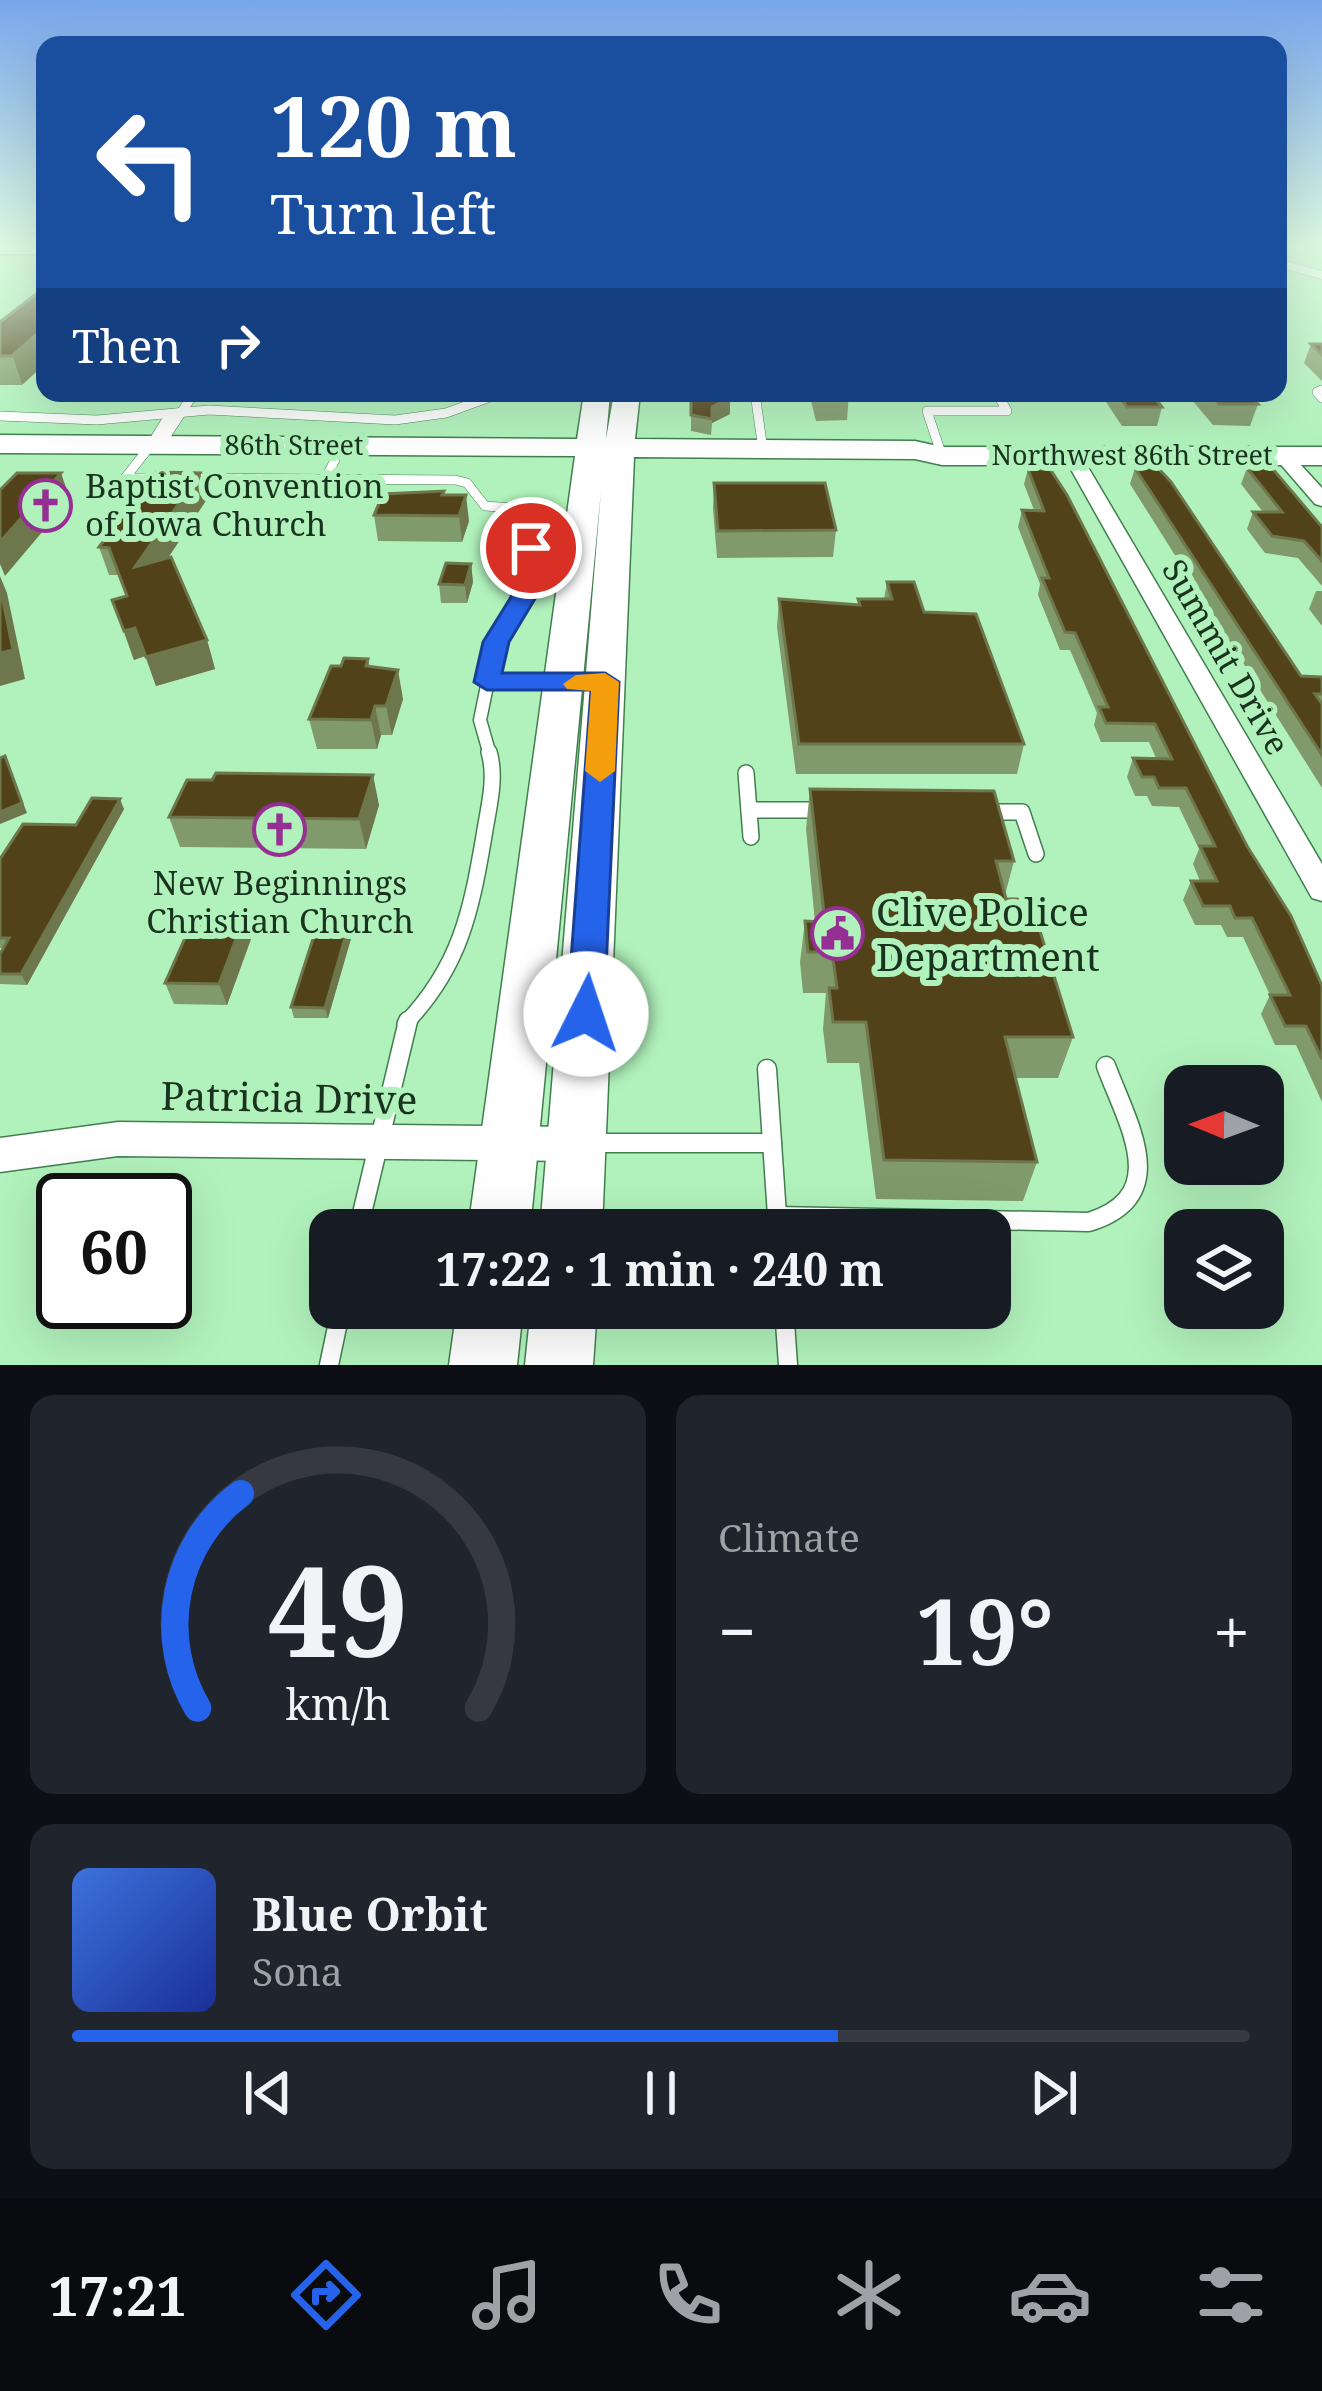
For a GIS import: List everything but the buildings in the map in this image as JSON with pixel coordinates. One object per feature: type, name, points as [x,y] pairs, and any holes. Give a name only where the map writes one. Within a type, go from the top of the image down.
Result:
[{"type":"main road","points":[[502,1209],[583,683],[603,456],[598,402]]},
{"type":"main road","points":[[603,456],[624,402]]},
{"type":"main road","name":"86th Street","points":[[0,444],[330,470],[603,456]]},
{"type":"main road","name":"Northwest 86th Street","points":[[603,456],[763,450],[915,450],[942,456],[1322,456]]},
{"type":"main road","name":"86th Street","points":[[0,457],[146,452],[603,456]]},
{"type":"main road","name":"Northwest 86th Street","points":[[603,456],[919,464],[942,456]]},
{"type":"main road","points":[[573,1209],[578,1144],[583,683]]},
{"type":"main road","points":[[483,1365],[487,1329]]},
{"type":"main road","points":[[560,1365],[563,1329]]},
{"type":"street","points":[[1283,456],[1322,500]]},
{"type":"street","name":"Summit Drive","points":[[1072,457],[1322,890]]},
{"type":"street","name":"Patricia Drive","points":[[0,1155],[118,1139],[578,1144]]},
{"type":"lane","points":[[146,452],[166,419],[186,402]]},
{"type":"lane","points":[[0,416],[97,420],[252,411],[346,421],[395,420],[446,413],[476,402]]},
{"type":"lane","points":[[755,402],[763,450]]},
{"type":"lane","points":[[942,456],[927,411],[1007,411],[1002,402]]},
{"type":"lane","points":[[330,470],[467,483],[484,506],[515,508],[531,516],[535,528],[524,597],[496,642],[487,682],[480,733],[492,762],[492,788],[468,926],[432,996],[405,1024],[363,1209]]},
{"type":"lane","points":[[487,682],[583,683]]},
{"type":"lane","points":[[746,773],[751,837]]},
{"type":"lane","points":[[749,810],[838,811]]},
{"type":"lane","points":[[975,812],[1022,812],[1036,854]]},
{"type":"lane","points":[[1011,1222],[1113,1218],[1129,1208],[1139,1193],[1141,1172],[1106,1066]]},
{"type":"lane","points":[[767,1070],[777,1209]]},
{"type":"lane","points":[[578,1144],[772,1143]]},
{"type":"lane","points":[[329,1365],[337,1329]]},
{"type":"lane","points":[[785,1329],[788,1365]]},
{"type":"slow traffic","points":[[576,684],[605,682],[600,771]]},
{"type":"place","name":"Baptist Convention of Iowa Church","points":[[46,505]]},
{"type":"place","name":"New Beginnings Christian Church","points":[[280,829]]},
{"type":"place","name":"Clive Police Department","points":[[837,934]]},
{"type":"route","points":[[531,548],[524,597],[496,642],[487,682],[605,682],[586,1014]]}]
